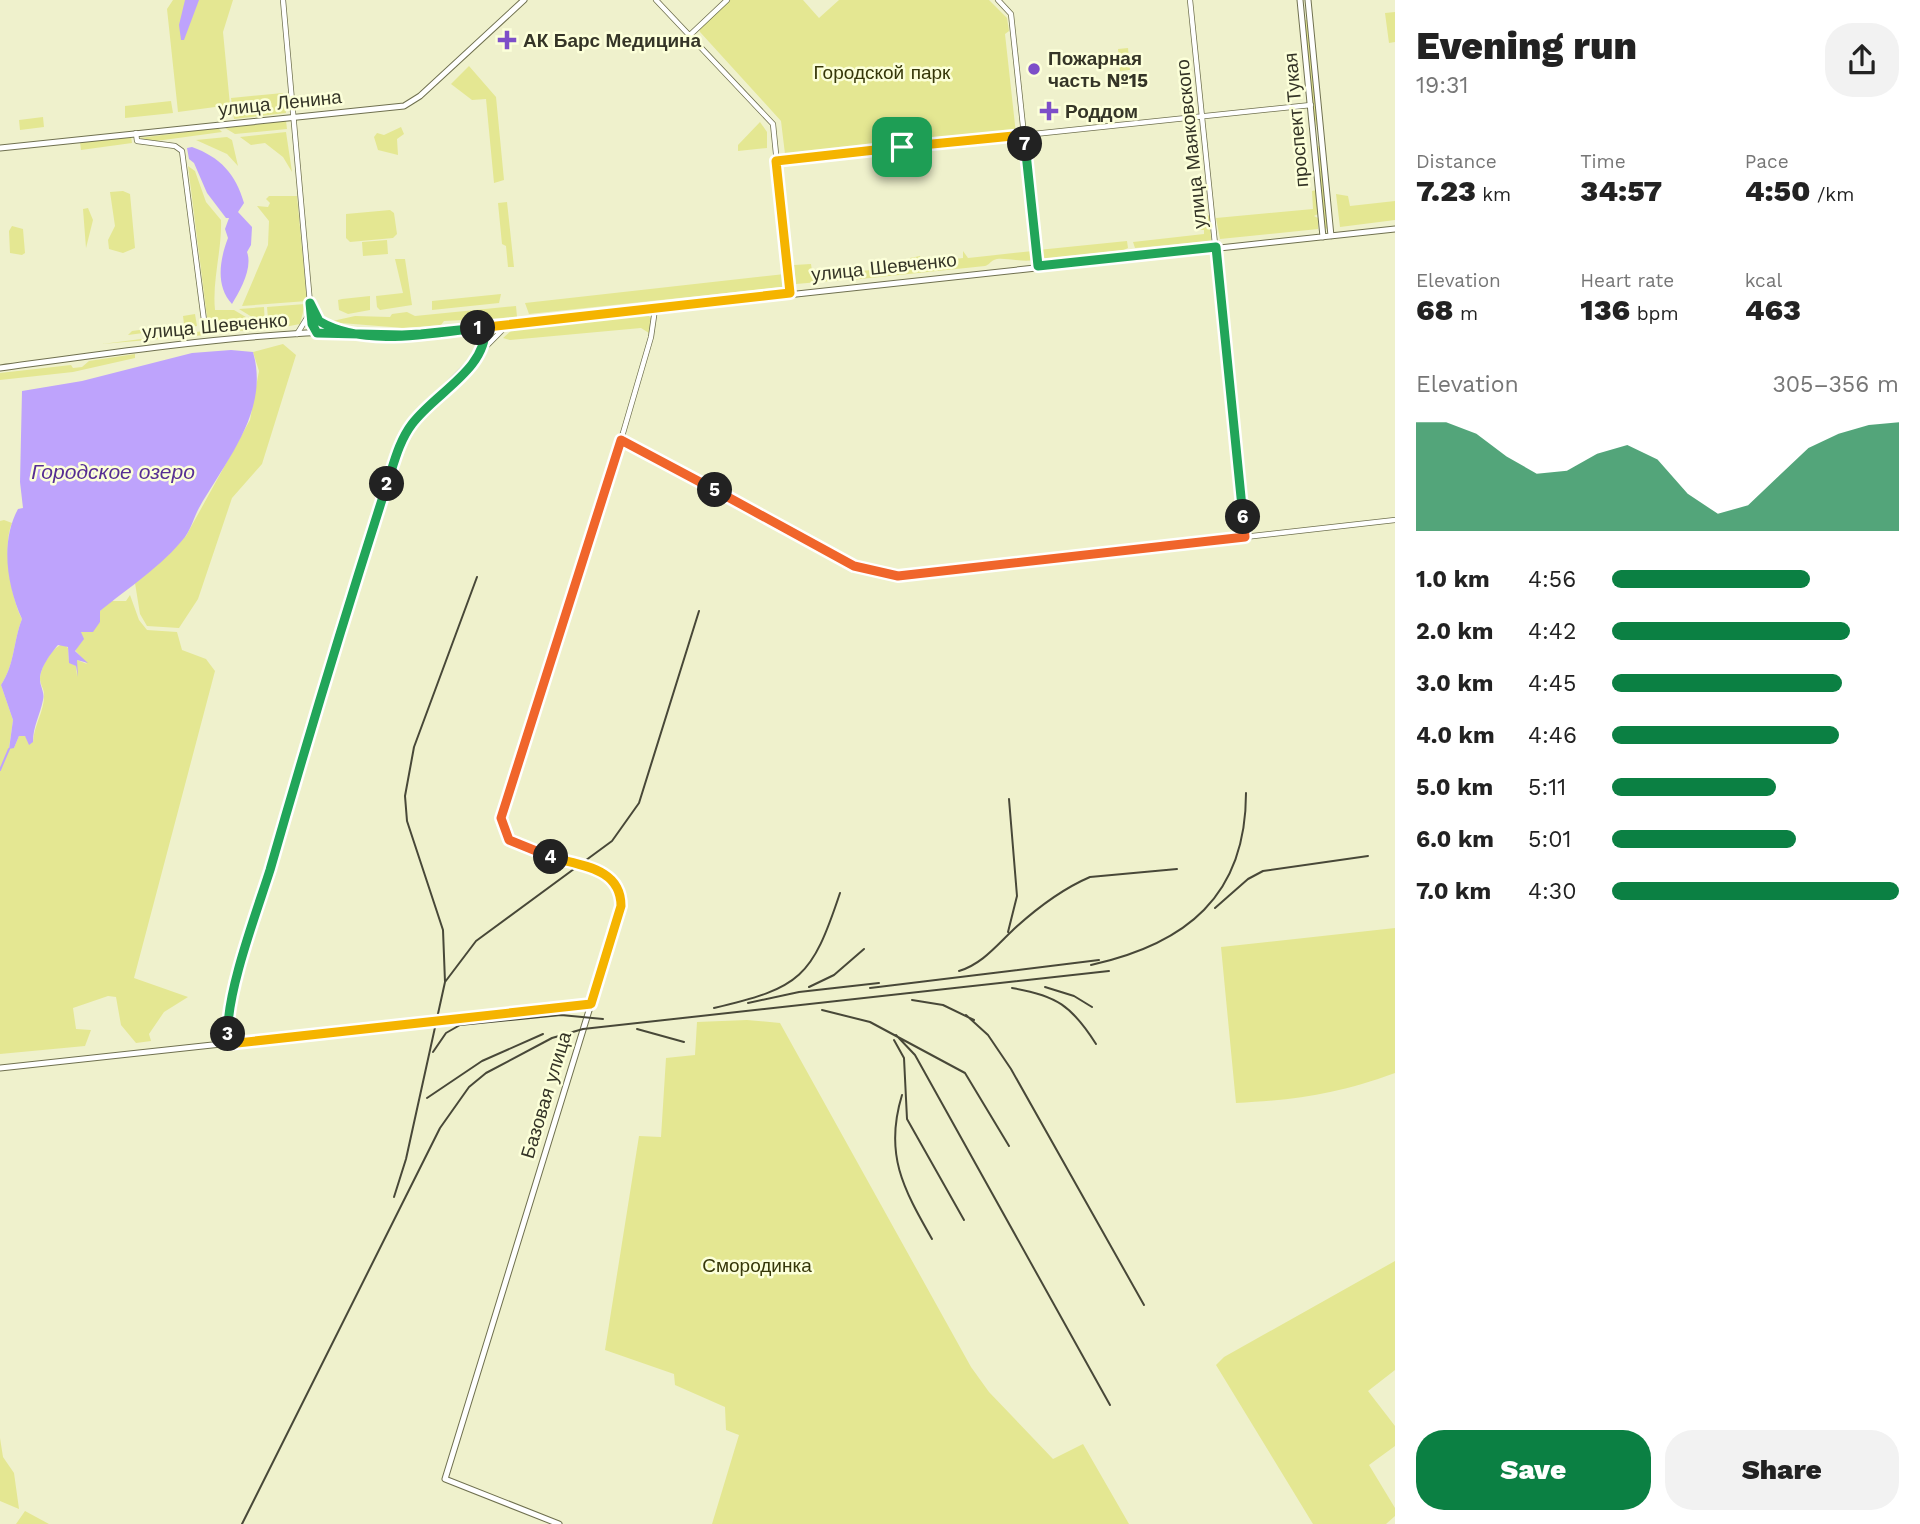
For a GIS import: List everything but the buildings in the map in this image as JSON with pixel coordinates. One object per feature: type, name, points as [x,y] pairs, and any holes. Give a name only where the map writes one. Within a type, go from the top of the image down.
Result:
[{"type":"main road","name":"улица Ленина","points":[[0,148],[409,104],[524,0]]},
{"type":"main road","name":"проспект Тукая","points":[[1300,0],[1323,237]]},
{"type":"main road","name":"проспект Тукая","points":[[1308,0],[1331,236]]},
{"type":"main road","name":"улица Шевченко","points":[[0,368],[153,348],[297,334],[412,335],[506,326],[1395,229]]},
{"type":"main road","points":[[0,1069],[591,1004]]},
{"type":"main road","name":"Базовая улица","points":[[559,1524],[445,1479],[591,1004]]},
{"type":"street","points":[[283,0],[310,313],[317,333]]},
{"type":"street","points":[[656,0],[772,124],[790,293]]},
{"type":"street","points":[[690,35],[727,0]]},
{"type":"street","points":[[998,0],[1011,14],[1038,266]]},
{"type":"street","name":"улица Маяковского","points":[[1191,0],[1245,537]]},
{"type":"street","points":[[1302,19],[1310,18]]},
{"type":"street","points":[[776,161],[1311,105]]},
{"type":"street","points":[[136,133],[137,141],[175,146],[182,151],[205,328]]},
{"type":"street","points":[[1314,145],[1322,144]]},
{"type":"street","points":[[310,303],[319,321],[317,333]]},
{"type":"street","name":"Базовая улица","points":[[591,1004],[621,906],[618,884],[606,874],[511,841],[502,827],[501,818],[621,440],[651,337],[656,308]]},
{"type":"street","points":[[297,334],[310,313]]},
{"type":"street","points":[[319,321],[348,334]]},
{"type":"street","points":[[228,1044],[229,1014],[239,974],[338,634],[397,452],[404,436],[420,414],[506,326]]},
{"type":"street","points":[[483,351],[485,328]]},
{"type":"street","points":[[621,440],[854,566],[875,573],[898,576],[1395,520]]},
{"type":"green space","points":[[173,0],[233,0],[223,32],[230,105],[178,112],[167,9]]},
{"type":"green space","name":"Городской парк","points":[[730,0],[803,0],[819,18],[839,0],[989,0],[1007,18],[1009,31],[1005,34],[1016,134],[785,154],[781,121],[700,32],[699,28]]},
{"type":"green space","points":[[1395,12],[1395,42],[1389,43],[1385,13]]},
{"type":"green space","points":[[1303,20],[1307,20],[1321,142],[1313,113]]},
{"type":"green space","points":[[1128,48],[1130,70],[1120,71],[1118,49]]},
{"type":"green space","points":[[469,66],[496,97],[504,180],[494,183],[486,99],[472,100],[451,84]]},
{"type":"green space","points":[[283,93],[286,113],[234,119],[231,98]]},
{"type":"green space","points":[[171,101],[173,113],[125,118],[125,106]]},
{"type":"green space","points":[[43,117],[44,127],[20,130],[19,120]]},
{"type":"green space","points":[[286,121],[287,129],[235,134],[225,128]]},
{"type":"green space","points":[[760,122],[767,132],[767,148],[738,151],[738,145]]},
{"type":"green space","points":[[401,127],[404,134],[397,139],[398,155],[378,150],[374,137],[377,133],[384,135]]},
{"type":"green space","points":[[218,128],[222,132],[156,141],[139,138]]},
{"type":"green space","points":[[286,132],[292,172],[283,157],[265,143],[251,145],[240,137]]},
{"type":"green space","points":[[131,136],[132,143],[81,150],[80,142]]},
{"type":"green space","points":[[227,137],[232,140],[238,166],[227,154],[196,140]]},
{"type":"green space","points":[[1318,146],[1321,146],[1327,229],[1324,227]]},
{"type":"green space","points":[[188,166],[195,171],[206,202],[221,220],[215,310],[234,310],[266,329],[209,333]]},
{"type":"green space","points":[[1316,190],[1318,214],[1314,216],[1318,218],[1318,229],[1220,239],[1216,218],[1313,209],[1312,191]]},
{"type":"green space","points":[[123,191],[130,194],[135,248],[123,253],[109,249],[108,240],[115,226],[110,192]]},
{"type":"green space","points":[[1336,194],[1348,196],[1350,206],[1395,201],[1395,220],[1340,227]]},
{"type":"green space","points":[[269,196],[297,196],[307,301],[242,306],[268,245],[269,221],[257,206],[268,207],[270,203],[266,199]]},
{"type":"green space","points":[[507,202],[514,267],[508,267],[506,246],[502,244],[498,203]]},
{"type":"green space","points":[[88,208],[93,220],[86,248],[83,209]]},
{"type":"green space","points":[[390,210],[394,213],[397,234],[393,238],[350,242],[346,238],[346,214]]},
{"type":"green space","points":[[1210,215],[1211,241],[1135,248],[1133,242],[1204,234],[1204,230],[1198,230],[1195,219]]},
{"type":"green space","points":[[12,226],[23,229],[25,253],[22,255],[10,253],[9,231]]},
{"type":"green space","points":[[387,240],[388,254],[363,256],[362,242]]},
{"type":"green space","points":[[1127,241],[1128,248],[1124,250],[1043,259],[1038,250]]},
{"type":"green space","points":[[963,251],[968,258],[1033,251],[1034,260],[997,259],[985,266],[851,280],[849,272],[906,267],[910,258],[920,256],[922,263],[963,258]]},
{"type":"green space","points":[[395,259],[405,259],[412,305],[380,310],[376,296],[403,293]]},
{"type":"green space","points":[[811,264],[813,278],[842,275],[842,280],[796,284],[794,265]]},
{"type":"green space","points":[[785,274],[786,284],[782,287],[529,314],[525,303]]},
{"type":"green space","points":[[501,294],[499,303],[432,310],[432,301]]},
{"type":"green space","points":[[370,296],[370,310],[348,314],[339,310],[338,300]]},
{"type":"green space","points":[[305,304],[300,324],[269,330],[267,307]]},
{"type":"green space","points":[[516,306],[517,317],[444,321],[441,325],[404,328],[328,322],[355,316],[390,317],[392,314],[407,312],[415,316]]},
{"type":"green space","points":[[264,307],[265,325],[239,309]]},
{"type":"green space","points":[[195,314],[197,326],[128,335],[132,331],[184,324],[183,316]]},
{"type":"green space","points":[[647,314],[651,318],[649,333],[641,328],[510,340],[503,338],[512,330]]},
{"type":"green space","points":[[204,331],[205,335],[102,344]]},
{"type":"green space","points":[[283,344],[296,355],[262,464],[232,498],[198,599],[179,628],[147,626],[140,614],[135,583],[186,536],[250,420],[259,371],[253,352]]},
{"type":"green space","points":[[135,354],[135,358],[73,372],[0,380],[0,373],[71,365],[73,368],[82,367],[89,361]]},
{"type":"green space","points":[[0,521],[12,523],[8,544],[9,571],[14,598],[22,619],[9,669],[1,685],[13,720],[9,748],[14,748],[19,736],[25,736],[33,742],[44,700],[40,678],[48,658],[55,649],[64,644],[68,648],[69,662],[76,666],[77,676],[77,660],[87,664],[75,650],[81,632],[100,622],[100,611],[110,601],[126,601],[130,595],[139,620],[147,630],[177,632],[182,650],[206,659],[215,671],[134,978],[188,997],[164,1012],[149,1034],[151,1041],[136,1043],[121,1025],[116,997],[108,996],[73,1008],[76,1029],[91,1030],[85,1046],[0,1054]]},
{"type":"green space","points":[[1395,928],[1395,1073],[1317,1095],[1236,1103],[1221,947]]},
{"type":"green space","name":"Смородинка","points":[[747,1020],[780,1023],[971,1367],[989,1392],[1053,1459],[1083,1444],[1129,1524],[712,1524],[739,1435],[726,1430],[725,1407],[675,1385],[674,1374],[605,1350],[639,1136],[661,1137],[666,1058],[695,1055],[697,1022]]},
{"type":"green space","points":[[1395,1261],[1395,1370],[1368,1391],[1395,1426],[1395,1446],[1369,1465],[1395,1508],[1395,1516],[1386,1524],[1313,1524],[1216,1365],[1224,1357]]},
{"type":"green space","points":[[0,1438],[3,1457],[14,1473],[19,1509],[0,1501]]},
{"type":"green space","points":[[25,1511],[49,1524],[16,1524]]},
{"type":"water","points":[[185,0],[199,0],[184,40],[181,40],[179,25]]},
{"type":"water","points":[[192,147],[219,161],[231,175],[244,203],[238,212],[252,227],[251,245],[247,252],[247,272],[232,304],[221,281],[223,255],[228,238],[225,229],[229,218],[226,218],[207,193],[194,163],[189,159],[187,148]]},
{"type":"water","name":"Городское озеро","points":[[231,350],[253,352],[257,374],[256,395],[243,434],[185,537],[176,548],[100,611],[100,622],[93,632],[81,632],[84,639],[75,651],[88,663],[77,660],[78,677],[76,666],[69,663],[68,647],[58,645],[52,652],[40,675],[43,697],[33,742],[29,745],[25,736],[19,736],[14,748],[9,749],[13,720],[1,685],[9,669],[22,619],[9,578],[7,550],[12,522],[18,509],[23,508],[20,482],[22,391],[82,381],[192,353]]},
{"type":"waterway","points":[[0,770],[9,749]]},
{"type":"railway","points":[[445,982],[443,930],[407,821],[405,796],[414,747],[477,577]]},
{"type":"railway","points":[[394,1197],[406,1159],[445,982],[476,941],[612,841],[639,803],[699,611]]},
{"type":"railway","points":[[1091,965],[1155,944],[1182,929],[1204,910],[1222,887],[1235,860],[1243,829],[1246,793]]},
{"type":"railway","points":[[1008,932],[1017,896],[1009,799]]},
{"type":"railway","points":[[1215,908],[1248,879],[1263,871],[1368,856]]},
{"type":"railway","points":[[959,971],[982,959],[1041,906],[1090,877],[1177,869]]},
{"type":"railway","points":[[714,1008],[766,993],[785,985],[799,974],[821,944],[840,893]]},
{"type":"railway","points":[[809,987],[834,975],[864,949]]},
{"type":"railway","points":[[870,988],[1099,960]]},
{"type":"railway","points":[[242,1524],[440,1128],[469,1087],[486,1073],[552,1038],[583,1029],[1109,971]]},
{"type":"railway","points":[[748,1003],[799,992],[879,983]]},
{"type":"railway","points":[[1045,987],[1074,996],[1092,1007]]},
{"type":"railway","points":[[1012,988],[1040,994],[1062,1004],[1079,1020],[1096,1044]]},
{"type":"railway","points":[[912,1000],[943,1005],[974,1020]]},
{"type":"railway","points":[[822,1010],[870,1022],[965,1073],[1009,1146]]},
{"type":"railway","points":[[433,1052],[446,1033],[460,1025],[561,1015],[603,1019]]},
{"type":"railway","points":[[966,1015],[988,1035],[1011,1069],[1144,1305]]},
{"type":"railway","points":[[637,1029],[684,1042]]},
{"type":"railway","points":[[427,1098],[482,1061],[543,1034]]},
{"type":"railway","points":[[896,1035],[915,1055],[1110,1405]]},
{"type":"railway","points":[[894,1040],[904,1058],[907,1119],[964,1220]]},
{"type":"railway","points":[[902,1095],[895,1135],[899,1170],[932,1239]]},
{"type":"place","name":"АК Барс Медицина","points":[[507,40]]},
{"type":"place","name":"Пожарная часть №15","points":[[1034,69]]},
{"type":"place","name":"Роддом","points":[[1049,111]]},
{"type":"route","points":[[902,147],[776,161],[790,293],[402,335],[317,333],[312,324],[310,303],[319,321],[323,324],[348,334],[402,335],[412,335],[485,328],[486,343],[483,351],[411,425],[397,452],[338,634],[239,974],[229,1014],[228,1044],[591,1004],[621,906],[618,884],[606,874],[539,853],[511,841],[505,834],[501,818],[503,804],[621,440],[854,566],[875,573],[898,576],[1245,537],[1216,247],[1038,266],[1024,135],[902,147]]}]
